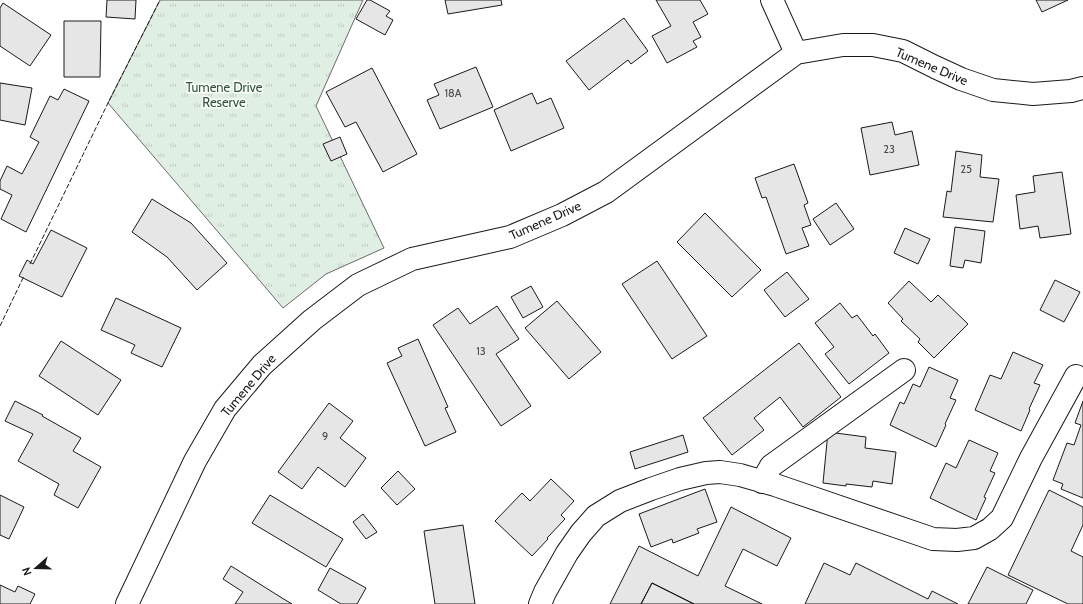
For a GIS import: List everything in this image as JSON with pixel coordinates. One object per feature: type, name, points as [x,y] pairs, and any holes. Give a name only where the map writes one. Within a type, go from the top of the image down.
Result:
[{"type":"street","points":[[772,0],[796,53]]},
{"type":"street","name":"Tumene Drive","points":[[127,604],[195,461],[225,409],[262,365],[312,320],[358,285],[412,259],[510,237],[562,215],[606,192],[796,53],[843,45],[873,45],[903,51],[961,79],[994,90],[1034,94],[1071,91],[1083,88]]},
{"type":"street","points":[[762,482],[772,466],[904,370]]},
{"type":"street","points":[[540,604],[567,553],[596,516],[620,501],[680,479],[706,473],[720,472],[762,482],[933,539],[957,540],[974,538],[990,529],[1002,518],[1031,458],[1076,376]]},
{"type":"green space","name":"Tumene Drive Reserve","points":[[160,0],[363,0],[316,106],[384,248],[326,274],[283,308],[108,103]]},
{"type":"building","points":[[107,0],[136,0],[135,19],[106,17]]},
{"type":"building","points":[[367,0],[370,0],[390,11],[386,16],[393,20],[385,35],[356,19]]},
{"type":"building","points":[[445,0],[501,0],[502,5],[448,14]]},
{"type":"building","points":[[656,0],[700,0],[708,14],[693,22],[701,37],[693,41],[697,47],[667,63],[652,36],[671,26]]},
{"type":"building","points":[[1036,0],[1068,0],[1042,12]]},
{"type":"building","points":[[3,3],[51,35],[30,66],[0,46],[0,8]]},
{"type":"building","points":[[624,18],[648,51],[631,64],[628,60],[589,90],[566,61]]},
{"type":"building","points":[[64,21],[101,21],[100,77],[64,77]]},
{"type":"building","points":[[476,67],[493,107],[440,129],[427,100],[439,95],[434,84]]},
{"type":"building","points":[[372,68],[417,154],[383,172],[356,122],[345,127],[326,92]]},
{"type":"building","points":[[0,83],[32,88],[25,125],[0,120]]},
{"type":"building","points":[[64,89],[89,101],[26,232],[1,219],[12,195],[0,189],[0,181],[7,166],[22,174],[39,142],[30,137],[50,96],[58,100]]},
{"type":"building","points":[[532,93],[537,104],[551,98],[564,128],[511,151],[494,110]]},
{"type":"building","points":[[892,122],[895,135],[912,131],[919,165],[870,175],[861,128]]},
{"type":"building","points":[[340,137],[347,154],[331,161],[323,144]]},
{"type":"building","points":[[956,151],[982,155],[980,177],[999,179],[993,222],[943,217],[947,191],[951,192]]},
{"type":"building","points":[[794,164],[808,203],[804,205],[811,225],[802,228],[809,246],[786,254],[766,197],[762,198],[755,178]]},
{"type":"building","points":[[1062,172],[1071,234],[1040,238],[1038,226],[1020,229],[1016,195],[1035,192],[1033,176]]},
{"type":"building","points":[[152,199],[191,223],[227,263],[197,290],[167,257],[132,232]]},
{"type":"building","points":[[836,203],[854,229],[830,245],[813,219]]},
{"type":"building","points":[[705,213],[761,270],[732,297],[677,242]]},
{"type":"building","points":[[955,227],[985,231],[981,263],[965,260],[963,268],[950,266]]},
{"type":"building","points":[[905,228],[930,239],[918,264],[894,253]]},
{"type":"building","points":[[51,230],[87,248],[62,297],[19,276],[27,260],[33,264]]},
{"type":"building","points":[[657,261],[707,336],[672,359],[622,284]]},
{"type":"building","points":[[787,272],[809,299],[785,317],[764,290]]},
{"type":"building","points":[[1055,280],[1080,292],[1064,322],[1040,310]]},
{"type":"building","points":[[909,281],[931,302],[938,295],[968,324],[934,358],[918,342],[920,339],[901,321],[903,319],[888,303]]},
{"type":"building","points":[[531,286],[543,307],[523,318],[511,297]]},
{"type":"building","points":[[116,298],[181,328],[162,367],[131,353],[135,345],[101,330]]},
{"type":"building","points":[[557,301],[601,352],[569,379],[525,328]]},
{"type":"building","points":[[840,303],[852,318],[857,315],[873,336],[875,334],[889,353],[849,384],[825,354],[834,347],[815,323]]},
{"type":"building","points":[[497,306],[519,339],[496,354],[531,406],[501,426],[433,325],[458,308],[470,324]]},
{"type":"building","points":[[418,339],[448,407],[445,408],[456,432],[425,446],[387,363],[402,356],[398,348]]},
{"type":"building","points":[[61,341],[121,380],[98,415],[39,376]]},
{"type":"building","points":[[799,343],[841,397],[803,427],[780,397],[754,418],[764,430],[732,455],[703,418]]},
{"type":"building","points":[[1013,352],[1043,365],[1034,383],[1040,385],[1021,431],[975,410],[990,375],[1001,379]]},
{"type":"building","points":[[929,367],[958,380],[950,398],[956,400],[936,447],[890,425],[900,402],[904,404],[913,384],[920,387]]},
{"type":"building","points":[[15,401],[43,415],[42,416],[81,438],[73,451],[101,467],[78,508],[54,495],[59,484],[18,461],[33,434],[5,421]]},
{"type":"building","points":[[1083,401],[1083,498],[1061,489],[1063,484],[1053,480],[1067,443],[1074,445],[1081,425],[1075,423]]},
{"type":"building","points":[[329,403],[353,421],[340,438],[366,458],[345,487],[318,467],[302,489],[278,472]]},
{"type":"building","points":[[828,432],[866,437],[865,448],[896,452],[892,484],[873,481],[872,487],[823,483]]},
{"type":"building","points":[[683,435],[688,452],[635,469],[630,452]]},
{"type":"building","points":[[969,440],[998,453],[990,471],[995,473],[984,497],[986,498],[976,520],[930,498],[946,463],[956,468]]},
{"type":"building","points":[[398,471],[415,489],[397,505],[381,488]]},
{"type":"building","points":[[551,479],[574,501],[561,515],[565,519],[532,556],[495,521],[522,493],[530,501]]},
{"type":"building","points":[[705,489],[717,522],[697,529],[699,533],[673,543],[672,539],[651,547],[639,514]]},
{"type":"building","points":[[1049,490],[1083,507],[1083,525],[1071,551],[1083,557],[1083,604],[1068,604],[1008,575]]},
{"type":"building","points":[[0,495],[24,507],[9,539],[0,535]]},
{"type":"building","points":[[270,495],[343,539],[326,567],[252,523]]},
{"type":"building","points":[[731,507],[791,538],[777,566],[743,549],[725,586],[762,604],[694,604],[652,583],[641,604],[610,604],[639,546],[698,576]]},
{"type":"building","points":[[363,514],[377,532],[366,539],[353,522]]},
{"type":"building","points":[[463,525],[475,604],[435,604],[424,531]]},
{"type":"building","points":[[824,563],[850,575],[856,563],[928,599],[932,591],[958,604],[805,604]]},
{"type":"building","points":[[231,566],[292,604],[235,604],[243,592],[223,579]]},
{"type":"building","points":[[987,567],[1033,590],[1026,604],[968,604]]},
{"type":"building","points":[[330,568],[366,588],[357,604],[341,604],[318,590]]},
{"type":"building","points":[[652,583],[694,604],[641,604]]},
{"type":"building","points":[[0,585],[15,592],[18,586],[35,594],[30,604],[0,604]]},
{"type":"fence","points":[[30,264],[160,0]]},
{"type":"fence","points":[[0,326],[24,276]]}]
